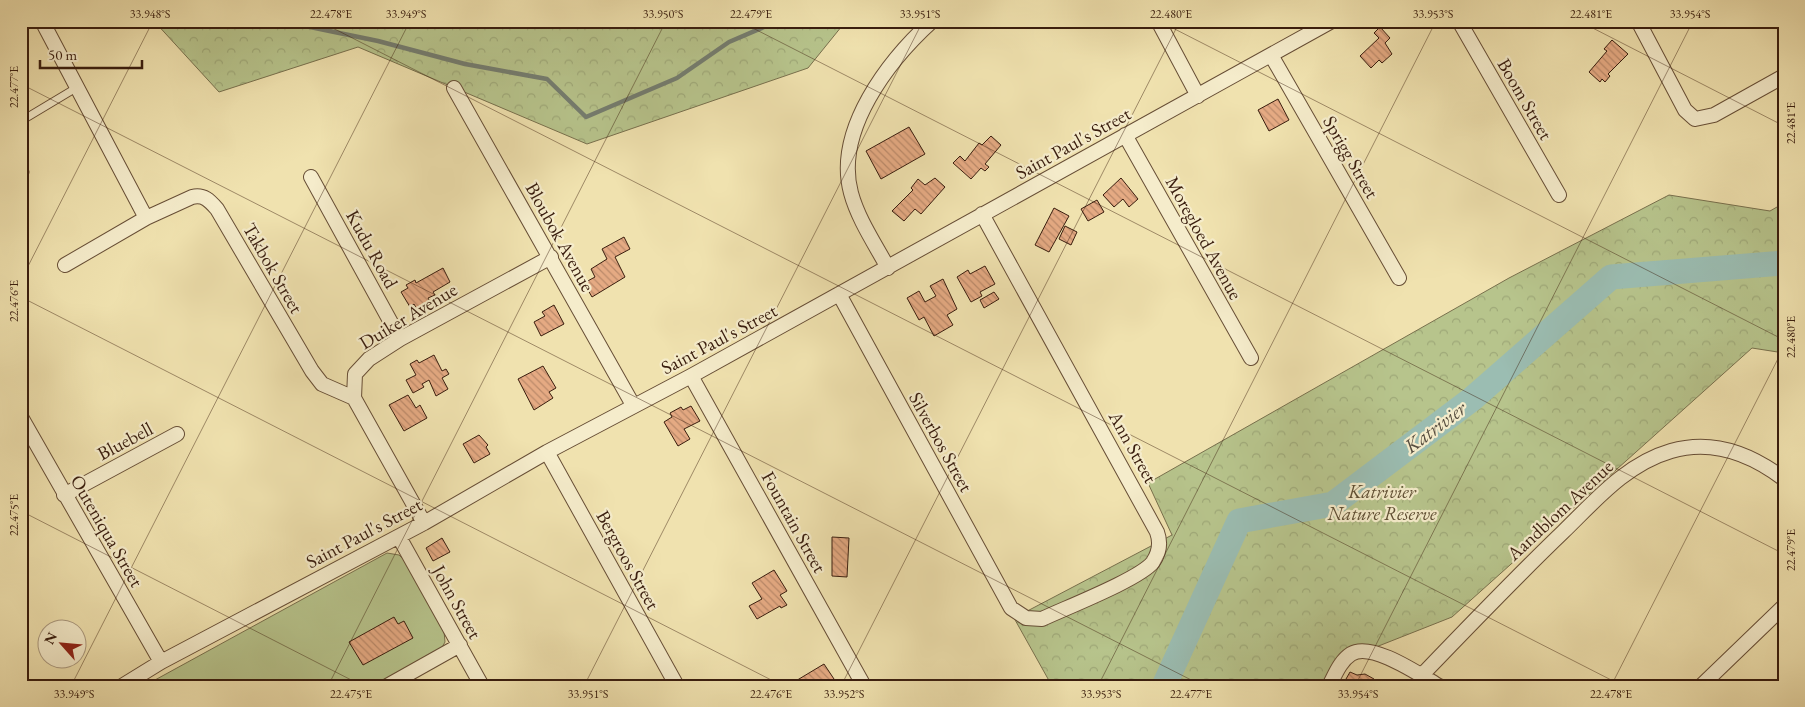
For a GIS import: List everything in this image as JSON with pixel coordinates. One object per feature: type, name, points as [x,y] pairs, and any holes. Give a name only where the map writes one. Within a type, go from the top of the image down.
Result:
[{"type":"street","points":[[42,21],[146,218]]},
{"type":"street","points":[[888,268],[856,210],[850,192],[849,150],[856,123],[877,85],[897,57],[932,21]]},
{"type":"street","points":[[1158,21],[1198,96]]},
{"type":"street","name":"Saint Paul's Street","points":[[122,686],[161,662],[399,537],[547,452],[888,268],[1332,21]]},
{"type":"street","name":"Boom Street","points":[[1459,21],[1559,195]]},
{"type":"street","points":[[1638,21],[1685,110],[1695,119],[1714,115],[1784,76]]},
{"type":"street","name":"Sprigg Street","points":[[1271,55],[1399,278]]},
{"type":"street","name":"Bloubok Avenue","points":[[454,88],[633,405]]},
{"type":"street","name":"Moregloed Avenue","points":[[1124,135],[1251,358]]},
{"type":"street","name":"Kudu Road","points":[[312,177],[400,340]]},
{"type":"street","name":"Takbok Street","points":[[65,265],[146,218],[192,197],[207,198],[217,209],[312,372],[326,387],[354,398]]},
{"type":"street","name":"Ann Street","points":[[982,214],[1143,504],[1157,532],[1160,543],[1153,561],[1143,570],[1042,619],[1026,618],[1011,608]]},
{"type":"street","name":"Duiker Avenue","points":[[354,398],[354,382],[360,368],[369,359],[550,257]]},
{"type":"street","name":"Silverbos Street","points":[[839,294],[1011,608]]},
{"type":"street","name":"Fountain Street","points":[[691,376],[864,686]]},
{"type":"street","points":[[354,398],[424,523]]},
{"type":"street","name":"Outeniqua Street","points":[[21,417],[161,662]]},
{"type":"street","name":"Bluebell","points":[[64,495],[177,434]]},
{"type":"street","name":"Aandblom Avenue","points":[[1421,676],[1527,567],[1610,486],[1642,463],[1671,450],[1696,446],[1712,446],[1743,454],[1784,479]]},
{"type":"street","name":"Bergroos Street","points":[[547,452],[677,686]]},
{"type":"street","name":"John Street","points":[[399,537],[482,686]]},
{"type":"street","points":[[1701,686],[1784,606]]},
{"type":"street","points":[[387,686],[460,645]]},
{"type":"street","points":[[1329,686],[1343,662],[1352,653],[1363,650],[1372,651],[1439,686]]},
{"type":"lane","points":[[21,121],[76,88]]},
{"type":"green space","points":[[154,21],[846,21],[808,68],[587,144],[358,47],[219,92]]},
{"type":"green space","name":"Katrivier Nature Reserve","points":[[1669,195],[1770,211],[1784,203],[1784,353],[1752,348],[1452,617],[1338,662],[1324,686],[1052,686],[1014,618],[1172,535],[1148,483],[1509,278]]},
{"type":"green space","points":[[387,553],[399,555],[404,560],[444,631],[445,642],[439,653],[380,686],[144,686]]},
{"type":"building","points":[[1380,27],[1390,38],[1385,43],[1392,54],[1382,63],[1379,60],[1371,68],[1360,56],[1379,38],[1374,33]]},
{"type":"building","points":[[1612,40],[1628,54],[1608,74],[1610,76],[1605,82],[1602,79],[1600,82],[1589,72],[1607,51],[1604,49]]},
{"type":"building","points":[[1278,99],[1289,120],[1269,131],[1258,110]]},
{"type":"building","points":[[909,127],[925,154],[881,179],[866,151]]},
{"type":"building","points":[[991,136],[1001,145],[985,164],[989,167],[985,171],[981,168],[971,179],[953,163],[960,156],[965,161],[979,143],[982,145]]},
{"type":"building","points":[[935,178],[945,187],[921,214],[915,209],[904,221],[892,211],[913,190],[911,188],[918,179],[925,185]]},
{"type":"building","points":[[1121,178],[1138,199],[1129,207],[1123,199],[1114,207],[1103,195]]},
{"type":"building","points":[[1097,200],[1104,212],[1088,221],[1081,209]]},
{"type":"building","points":[[1054,208],[1069,216],[1049,252],[1035,245]]},
{"type":"building","points":[[1065,226],[1077,232],[1071,245],[1059,239]]},
{"type":"building","points":[[624,237],[630,249],[615,257],[625,277],[592,297],[584,283],[595,277],[591,269],[607,259],[602,249]]},
{"type":"building","points":[[985,266],[995,284],[980,292],[982,296],[971,302],[957,277],[968,270],[970,274]]},
{"type":"building","points":[[443,268],[450,282],[433,292],[435,295],[428,298],[431,304],[418,311],[414,304],[410,307],[401,292],[408,288],[406,285],[415,280],[416,283]]},
{"type":"building","points":[[943,279],[957,309],[947,315],[953,325],[934,336],[924,317],[919,320],[907,298],[919,291],[925,302],[936,296],[930,286]]},
{"type":"building","points":[[994,292],[999,299],[984,308],[980,300]]},
{"type":"building","points":[[554,305],[564,324],[541,336],[534,322],[545,316],[542,312]]},
{"type":"building","points":[[434,355],[442,371],[446,369],[449,374],[442,378],[448,389],[436,396],[429,380],[422,384],[424,387],[413,393],[406,380],[416,375],[410,364],[417,360],[419,363]]},
{"type":"building","points":[[543,366],[556,388],[549,392],[553,398],[534,410],[518,379]]},
{"type":"building","points":[[408,395],[416,408],[420,405],[427,418],[404,431],[389,405]]},
{"type":"building","points":[[691,406],[700,421],[684,429],[690,439],[678,446],[664,422],[672,417],[670,413],[681,407],[683,410]]},
{"type":"building","points":[[479,435],[488,445],[486,447],[490,454],[474,463],[463,444]]},
{"type":"building","points":[[832,537],[849,538],[847,577],[832,576]]},
{"type":"building","points":[[442,538],[450,552],[433,561],[426,548]]},
{"type":"building","points":[[774,570],[787,591],[780,595],[787,605],[781,608],[780,606],[757,619],[749,606],[762,599],[752,583]]},
{"type":"building","points":[[394,617],[398,624],[404,621],[413,638],[363,665],[349,642]]},
{"type":"building","points":[[824,664],[836,682],[829,686],[796,686],[794,682]]},
{"type":"building","points":[[1350,672],[1357,675],[1365,674],[1374,679],[1371,686],[1358,686],[1354,682],[1352,686],[1342,686]]},
{"type":"waterway","points":[[281,21],[378,41],[465,64],[547,79],[586,117],[677,78],[729,42],[778,21]]},
{"type":"waterway","name":"Katrivier","points":[[1164,686],[1239,521],[1333,504],[1472,399],[1611,277],[1784,263]]}]
